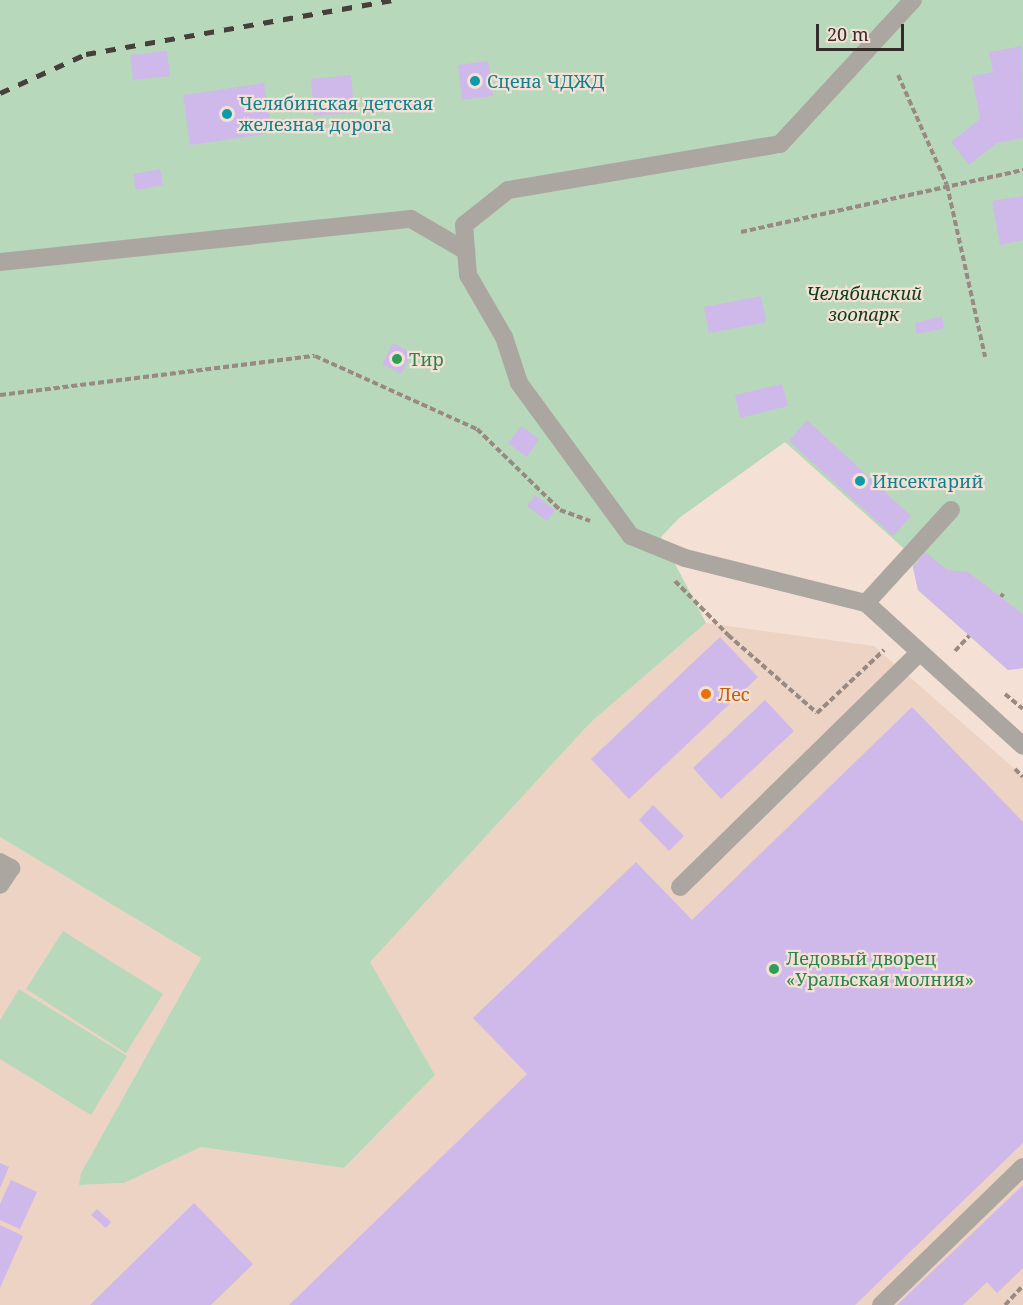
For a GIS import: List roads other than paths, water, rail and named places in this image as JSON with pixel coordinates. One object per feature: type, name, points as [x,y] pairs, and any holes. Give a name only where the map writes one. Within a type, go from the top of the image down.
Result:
[{"type":"lane","points":[[913,0],[780,144],[508,190],[464,225],[468,275],[504,337],[519,383],[631,536],[686,558],[866,603],[918,654],[1023,746]]},
{"type":"lane","points":[[0,262],[411,219],[466,251]]},
{"type":"lane","points":[[866,603],[951,510]]},
{"type":"lane","points":[[680,887],[918,654]]},
{"type":"lane","points":[[0,862],[11,868],[0,885]]},
{"type":"lane","points":[[881,1305],[1023,1167]]},
{"type":"railway","points":[[0,93],[86,54],[391,0]]},
{"type":"place","name":"Сцена ЧДЖД","points":[[475,81]]},
{"type":"place","name":"Челябинская детская железная дорога","points":[[227,114]]},
{"type":"place","name":"Тир","points":[[397,359]]},
{"type":"place","name":"Инсектарий","points":[[860,481]]},
{"type":"place","name":"Лес","points":[[706,694]]},
{"type":"place","name":"Ледовый дворец «Уральская молния»","points":[[774,969]]},
{"type":"park label","name":"Челябинский зоопарк","points":[[864,304]]}]
